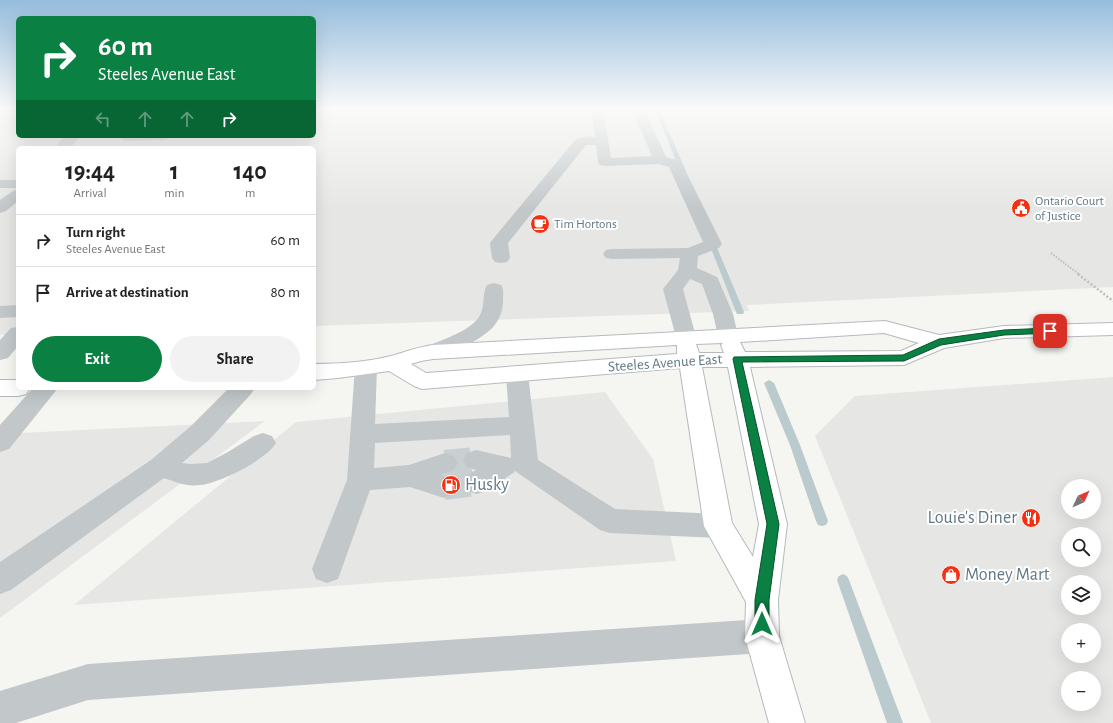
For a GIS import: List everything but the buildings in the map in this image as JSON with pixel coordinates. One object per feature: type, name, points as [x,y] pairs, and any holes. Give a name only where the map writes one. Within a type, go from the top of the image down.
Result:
[{"type":"main road","name":"Steeles Avenue East","points":[[733,348],[885,328],[939,342]]},
{"type":"main road","name":"Steeles Avenue East","points":[[316,372],[393,364],[418,354],[433,352],[733,348],[904,358],[939,342],[1004,332],[1113,329]]},
{"type":"main road","points":[[733,348],[773,524],[762,600],[762,636],[787,723]]},
{"type":"main road","name":"Steeles Avenue East","points":[[393,364],[422,381],[517,374],[688,349]]},
{"type":"main road","points":[[688,349],[718,526],[762,600]]},
{"type":"main road","points":[[0,388],[16,388]]},
{"type":"lane","points":[[501,258],[499,243],[580,143]]},
{"type":"lane","points":[[601,143],[605,162],[660,160],[674,164],[713,244],[688,262],[673,289],[688,349]]},
{"type":"lane","points":[[653,143],[660,160]]},
{"type":"lane","points":[[0,184],[16,184]]},
{"type":"lane","points":[[0,208],[16,196]]},
{"type":"lane","points":[[612,254],[688,262],[710,281],[723,314],[733,348]]},
{"type":"lane","points":[[433,352],[475,332],[486,323],[491,313],[494,289]]},
{"type":"lane","points":[[0,312],[16,311]]},
{"type":"lane","points":[[0,353],[16,335]]},
{"type":"lane","points":[[326,569],[360,480],[366,367]]},
{"type":"lane","points":[[514,465],[521,425],[517,374]]},
{"type":"lane","points":[[0,442],[44,390]]},
{"type":"lane","points":[[0,580],[160,467],[200,433],[241,390]]},
{"type":"lane","points":[[363,434],[521,425]]},
{"type":"lane","points":[[160,467],[192,475],[210,472],[229,465],[263,443]]},
{"type":"lane","points":[[477,472],[514,465],[610,521],[718,526]]},
{"type":"lane","points":[[360,480],[445,475]]},
{"type":"lane","points":[[0,715],[5,707],[88,682],[762,636]]},
{"type":"path","points":[[1051,253],[1113,301]]},
{"type":"shaded area","points":[[0,143],[1113,143],[1113,287],[747,305],[749,311],[316,326],[316,146],[16,146],[16,334],[0,335]]},
{"type":"shaded area","points":[[1113,377],[1113,723],[931,723],[815,436],[855,396]]},
{"type":"shaded area","points":[[605,392],[653,459],[676,561],[74,605],[296,422]]},
{"type":"shaded area","points":[[265,421],[192,475],[0,618],[0,434]]},
{"type":"waterway","points":[[671,143],[683,171]]},
{"type":"waterway","points":[[710,238],[740,312]]},
{"type":"waterway","points":[[769,383],[795,445],[822,521]]},
{"type":"waterway","points":[[843,580],[895,723]]},
{"type":"tunnel","points":[[445,463],[476,460]]},
{"type":"tunnel","points":[[444,487],[477,483]]},
{"type":"place","name":"Ontario Court of Justice","points":[[1021,208]]},
{"type":"place","name":"Tim Hortons","points":[[540,224]]},
{"type":"place","name":"Husky","points":[[451,485]]},
{"type":"place","name":"Louie's Diner","points":[[1031,518]]},
{"type":"place","name":"Money Mart","points":[[951,575]]},
{"type":"route","points":[[762,624],[762,600],[773,524],[737,359],[904,358],[939,342],[1004,332],[1050,331]]}]
